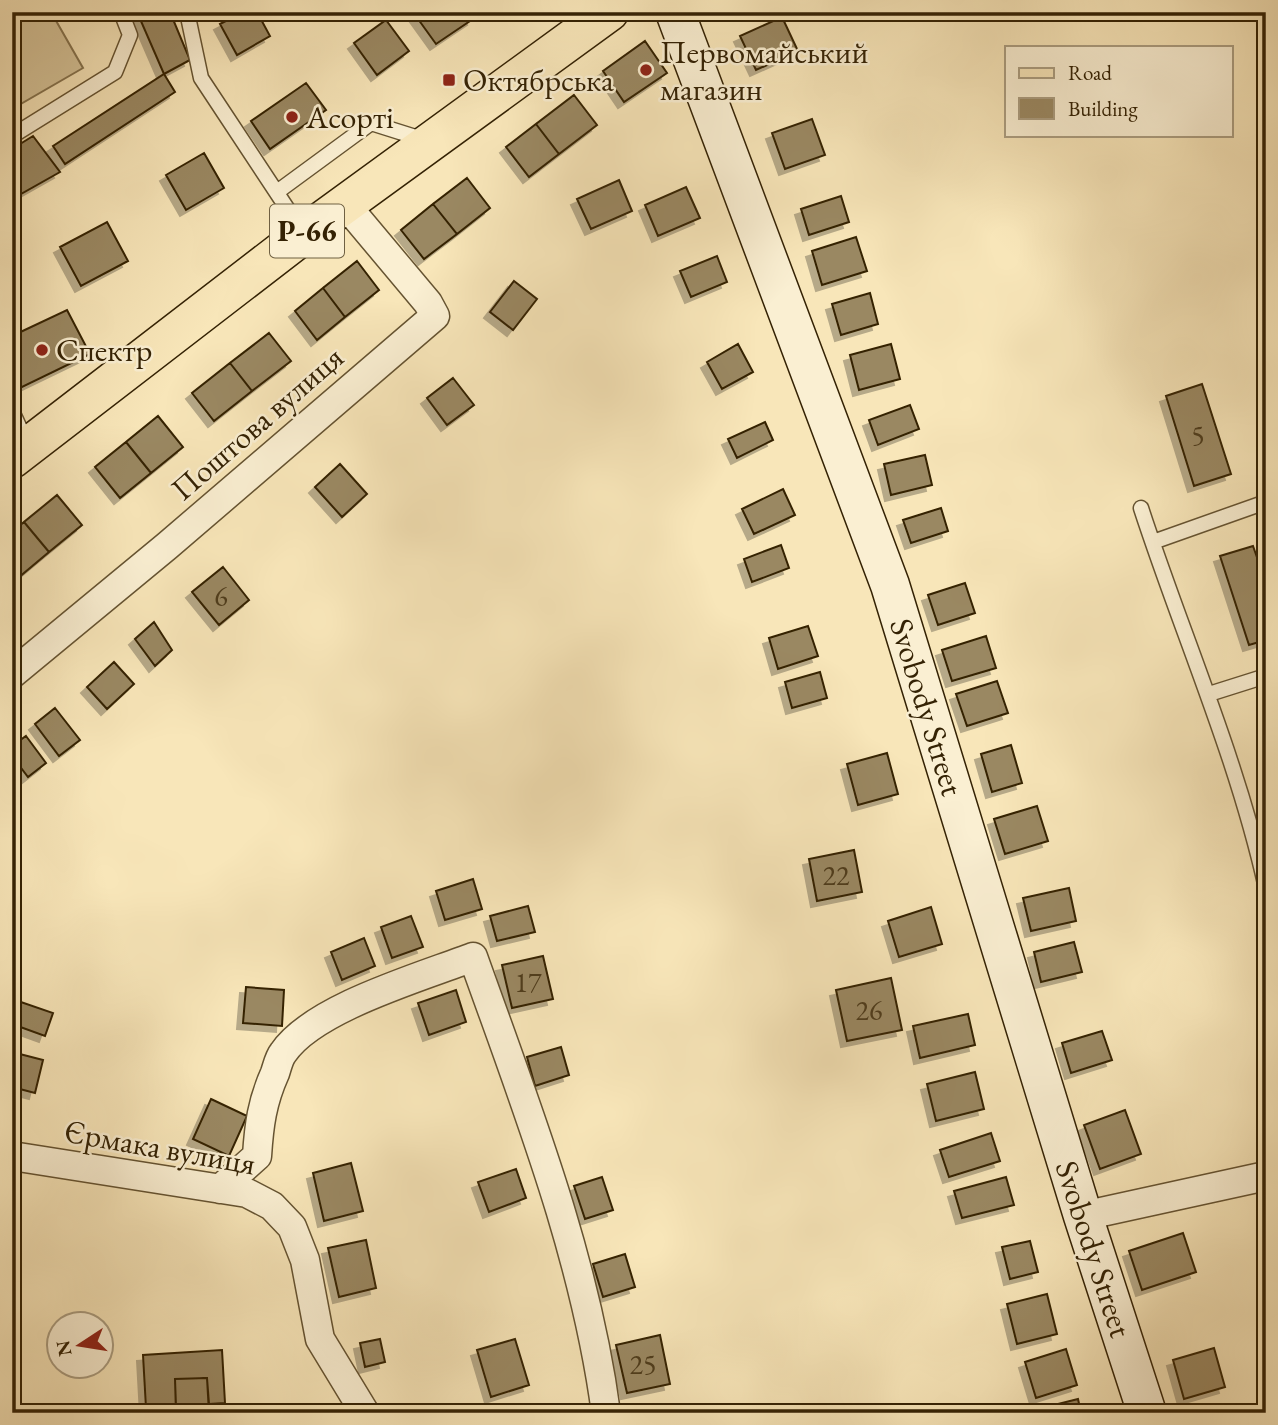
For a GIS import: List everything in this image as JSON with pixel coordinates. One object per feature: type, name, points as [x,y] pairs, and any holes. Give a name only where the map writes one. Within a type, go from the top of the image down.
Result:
[{"type":"main road","name":"Р-66","points":[[20,453],[304,234],[609,12]]},
{"type":"street","name":"Svobody Street","points":[[675,12],[890,584],[1083,1216],[1147,1413]]},
{"type":"street","name":"Поштова вулиця","points":[[12,674],[167,546],[435,316],[428,303],[345,204]]},
{"type":"street","points":[[220,1189],[257,1156],[260,1115],[270,1084],[283,1053],[304,1032],[331,1012],[472,957],[541,1149],[574,1254],[599,1361],[606,1413]]},
{"type":"street","name":"Єрмака вулиця","points":[[12,1157],[247,1194],[272,1206],[292,1227],[305,1259],[320,1339],[365,1413]]},
{"type":"street","points":[[1083,1216],[1266,1176]]},
{"type":"lane","points":[[12,136],[115,72],[130,35],[121,12]]},
{"type":"lane","points":[[187,12],[201,78],[304,234]]},
{"type":"lane","points":[[277,192],[372,123],[430,142]]},
{"type":"lane","points":[[12,411],[20,453]]},
{"type":"lane","points":[[1153,542],[1266,502]]},
{"type":"lane","points":[[1142,508],[1262,851],[1266,888]]},
{"type":"lane","points":[[1209,694],[1266,676]]},
{"type":"shaded area","points":[[36,12],[51,12],[83,68],[12,109],[12,26]]},
{"type":"building","points":[[137,12],[170,12],[190,60],[164,74]]},
{"type":"building","points":[[243,12],[257,12],[270,36],[237,55],[220,24]]},
{"type":"building","points":[[413,12],[468,12],[473,19],[436,44]]},
{"type":"building","points":[[782,17],[798,51],[756,70],[740,36]]},
{"type":"building","points":[[386,20],[409,51],[377,75],[354,43]]},
{"type":"building","points":[[645,41],[667,73],[624,102],[603,71]]},
{"type":"building","points":[[164,74],[175,92],[65,164],[53,146]]},
{"type":"building","points":[[306,83],[326,110],[270,149],[251,121]]},
{"type":"building","points":[[574,95],[597,125],[559,154],[536,124]]},
{"type":"building","points":[[812,119],[825,155],[785,169],[772,133]]},
{"type":"building","points":[[536,124],[559,154],[529,177],[506,147]]},
{"type":"building","points":[[33,136],[60,172],[12,199],[12,149]]},
{"type":"building","points":[[204,153],[224,188],[186,210],[166,175]]},
{"type":"building","points":[[467,178],[490,208],[457,234],[433,204]]},
{"type":"building","points":[[619,180],[632,211],[591,229],[577,199]]},
{"type":"building","points":[[686,187],[700,218],[658,236],[645,205]]},
{"type":"building","points":[[841,196],[849,222],[809,235],[801,209]]},
{"type":"building","points":[[433,204],[457,234],[424,259],[401,230]]},
{"type":"building","points":[[107,222],[128,261],[81,286],[60,247]]},
{"type":"building","points":[[856,237],[867,271],[822,285],[812,251]]},
{"type":"building","points":[[717,256],[727,282],[691,297],[680,271]]},
{"type":"building","points":[[357,261],[379,290],[345,317],[323,288]]},
{"type":"building","points":[[514,281],[537,299],[513,330],[490,312]]},
{"type":"building","points":[[323,288],[345,317],[317,340],[295,311]]},
{"type":"building","points":[[870,293],[878,324],[841,335],[832,304]]},
{"type":"building","points":[[67,310],[90,354],[20,388],[12,373],[12,336]]},
{"type":"building","points":[[269,333],[291,361],[252,391],[230,363]]},
{"type":"building","points":[[738,344],[753,372],[722,389],[707,362]]},
{"type":"building","points":[[891,344],[900,379],[859,390],[850,355]]},
{"type":"building","points":[[230,363],[252,391],[214,421],[192,393]]},
{"type":"building","points":[[453,378],[474,405],[447,425],[427,398]]},
{"type":"building","points":[[1202,384],[1231,474],[1194,486],[1166,396]]},
{"type":"building","points":[[910,405],[919,429],[878,445],[869,420]]},
{"type":"building","points":[[158,416],[183,447],[151,473],[126,442]]},
{"type":"building","points":[[765,422],[773,440],[737,458],[728,439]]},
{"type":"building","points":[[126,442],[151,473],[120,498],[95,467]]},
{"type":"building","points":[[925,455],[932,485],[891,495],[884,464]]},
{"type":"building","points":[[340,464],[367,494],[342,517],[315,487]]},
{"type":"building","points":[[783,489],[795,515],[754,534],[742,509]]},
{"type":"building","points":[[57,495],[82,525],[49,552],[24,522]]},
{"type":"building","points":[[941,508],[948,531],[911,543],[903,520]]},
{"type":"building","points":[[24,522],[49,552],[18,578],[12,571],[12,532]]},
{"type":"building","points":[[781,545],[789,568],[752,582],[744,559]]},
{"type":"building","points":[[1253,546],[1266,583],[1266,640],[1249,645],[1220,556]]},
{"type":"building","points":[[223,567],[249,600],[219,625],[192,592]]},
{"type":"building","points":[[965,583],[975,613],[938,625],[928,595]]},
{"type":"building","points":[[154,622],[172,650],[155,666],[135,639]]},
{"type":"building","points":[[808,626],[818,656],[778,669],[769,638]]},
{"type":"building","points":[[986,636],[996,668],[952,681],[942,650]]},
{"type":"building","points":[[114,662],[134,684],[107,709],[87,687]]},
{"type":"building","points":[[820,672],[827,698],[792,708],[785,682]]},
{"type":"building","points":[[997,681],[1008,713],[967,726],[956,694]]},
{"type":"building","points":[[55,708],[80,740],[59,756],[35,724]]},
{"type":"building","points":[[26,736],[46,763],[28,777],[12,756],[12,746]]},
{"type":"building","points":[[1011,745],[1022,783],[992,792],[981,754]]},
{"type":"building","points":[[887,753],[898,794],[858,805],[847,764]]},
{"type":"building","points":[[1037,806],[1048,841],[1005,854],[994,819]]},
{"type":"building","points":[[854,850],[862,892],[817,901],[809,859]]},
{"type":"building","points":[[473,879],[482,909],[445,920],[436,891]]},
{"type":"building","points":[[1069,888],[1076,921],[1031,931],[1023,898]]},
{"type":"building","points":[[528,906],[535,932],[497,941],[490,916]]},
{"type":"building","points":[[931,907],[942,944],[899,957],[888,921]]},
{"type":"building","points":[[411,916],[423,947],[392,958],[381,927]]},
{"type":"building","points":[[364,938],[375,966],[342,980],[331,952]]},
{"type":"building","points":[[1074,942],[1082,972],[1041,982],[1034,952]]},
{"type":"building","points":[[543,956],[553,999],[512,1008],[502,965]]},
{"type":"building","points":[[891,978],[902,1030],[847,1041],[836,990]]},
{"type":"building","points":[[246,987],[284,990],[282,1026],[243,1023]]},
{"type":"building","points":[[456,990],[466,1022],[429,1035],[418,1003]]},
{"type":"building","points":[[15,1000],[53,1013],[45,1036],[12,1024]]},
{"type":"building","points":[[968,1014],[975,1045],[920,1058],[913,1026]]},
{"type":"building","points":[[1102,1031],[1112,1060],[1071,1073],[1062,1043]]},
{"type":"building","points":[[561,1047],[569,1075],[535,1086],[527,1057]]},
{"type":"building","points":[[12,1052],[43,1060],[35,1093],[12,1087]]},
{"type":"building","points":[[975,1072],[984,1109],[936,1121],[927,1084]]},
{"type":"building","points":[[211,1099],[247,1116],[229,1156],[193,1139]]},
{"type":"building","points":[[1125,1110],[1141,1154],[1100,1169],[1084,1125]]},
{"type":"building","points":[[991,1133],[1000,1161],[949,1177],[940,1150]]},
{"type":"building","points":[[351,1163],[363,1211],[324,1221],[313,1173]]},
{"type":"building","points":[[516,1169],[526,1198],[489,1212],[478,1182]]},
{"type":"building","points":[[602,1177],[613,1210],[585,1219],[574,1186]]},
{"type":"building","points":[[1006,1177],[1014,1205],[962,1218],[954,1191]]},
{"type":"building","points":[[1183,1233],[1196,1272],[1142,1290],[1129,1251]]},
{"type":"building","points":[[366,1240],[376,1288],[339,1297],[328,1248]]},
{"type":"building","points":[[1030,1241],[1038,1272],[1010,1279],[1002,1247]]},
{"type":"building","points":[[625,1254],[635,1287],[603,1297],[593,1264]]},
{"type":"building","points":[[1047,1294],[1057,1334],[1017,1344],[1007,1304]]},
{"type":"building","points":[[660,1335],[670,1384],[627,1393],[616,1345]]},
{"type":"building","points":[[380,1339],[385,1362],[365,1367],[360,1343]]},
{"type":"building","points":[[515,1339],[529,1385],[491,1397],[477,1350]]},
{"type":"building","points":[[1214,1348],[1225,1387],[1184,1399],[1173,1360]]},
{"type":"building","points":[[1066,1349],[1077,1385],[1036,1398],[1025,1362]]},
{"type":"building","points":[[222,1350],[225,1403],[209,1404],[207,1378],[175,1379],[176,1406],[146,1408],[143,1355]]},
{"type":"building","points":[[207,1378],[209,1413],[176,1413],[175,1379]]},
{"type":"building","points":[[1078,1399],[1081,1413],[1026,1412]]},
{"type":"place","name":"Первомайський магазин","points":[[646,70]]},
{"type":"place","name":"Октябрська","points":[[449,80]]},
{"type":"place","name":"Асорті","points":[[292,117]]},
{"type":"place","name":"Спектр","points":[[42,350]]}]
